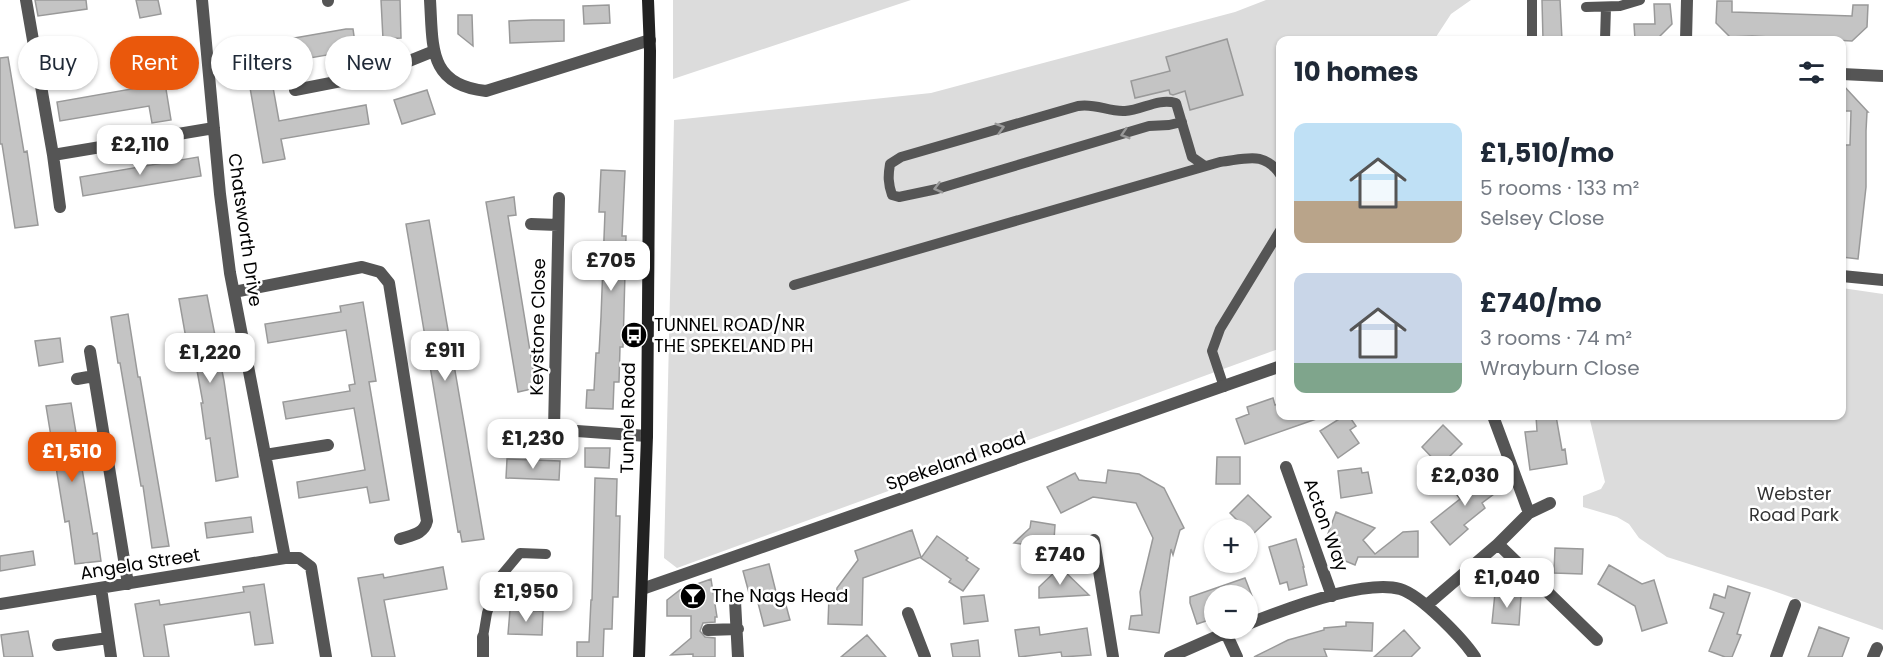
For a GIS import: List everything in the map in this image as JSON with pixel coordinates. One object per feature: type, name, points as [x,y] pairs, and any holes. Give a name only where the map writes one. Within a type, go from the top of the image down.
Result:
[{"type":"main road","name":"Tunnel Road","points":[[639,657],[647,436],[650,45],[648,0]]},
{"type":"street","points":[[26,0],[60,207]]},
{"type":"street","name":"Chatsworth Drive","points":[[202,0],[220,194],[230,273],[285,558]]},
{"type":"street","points":[[430,0],[434,51],[440,70],[453,82],[468,89],[486,91],[650,45]]},
{"type":"street","points":[[1686,36],[1687,0]]},
{"type":"street","points":[[412,60],[434,51]]},
{"type":"street","points":[[1846,74],[1883,76]]},
{"type":"street","points":[[53,155],[214,128]]},
{"type":"street","name":"Keystone Close","points":[[554,429],[559,198]]},
{"type":"street","points":[[531,224],[558,225]]},
{"type":"street","points":[[234,292],[362,267],[380,272],[389,283],[427,521],[425,528],[418,533],[400,539]]},
{"type":"street","points":[[1846,276],[1883,280]]},
{"type":"street","points":[[90,351],[128,584]]},
{"type":"street","name":"Spekeland Road","points":[[642,589],[1276,368]]},
{"type":"street","points":[[77,379],[94,376]]},
{"type":"street","points":[[1494,420],[1529,513]]},
{"type":"street","points":[[521,427],[647,436]]},
{"type":"street","points":[[265,455],[328,445]]},
{"type":"street","name":"Acton Way","points":[[1286,467],[1332,596]]},
{"type":"street","points":[[1427,605],[1498,544],[1529,513],[1550,503]]},
{"type":"street","points":[[1094,540],[1113,657]]},
{"type":"street","points":[[1498,544],[1597,640]]},
{"type":"street","points":[[285,558],[299,558],[311,567],[326,657]]},
{"type":"street","name":"Angela Street","points":[[0,604],[285,558]]},
{"type":"street","points":[[1258,621],[1332,596],[1377,586],[1402,589],[1427,605],[1475,657]]},
{"type":"street","points":[[101,588],[111,657]]},
{"type":"street","points":[[735,601],[738,657]]},
{"type":"street","points":[[1776,657],[1795,605]]},
{"type":"street","points":[[908,613],[925,657]]},
{"type":"street","points":[[708,630],[738,629]]},
{"type":"street","points":[[483,637],[483,657]]},
{"type":"street","points":[[58,645],[108,638]]},
{"type":"street","points":[[1170,657],[1212,639]]},
{"type":"street","points":[[1233,639],[1236,657]]},
{"type":"lane","points":[[1532,0],[1533,36]]},
{"type":"lane","points":[[1586,8],[1620,6],[1640,0]]},
{"type":"lane","points":[[1605,36],[1606,7]]},
{"type":"lane","points":[[1182,122],[1149,126],[937,189],[898,197],[892,195],[890,187],[888,177],[890,164],[901,157],[1090,104],[1105,109],[1125,111],[1168,101],[1176,103],[1182,122],[1192,157],[1205,166]]},
{"type":"lane","points":[[794,285],[1220,162],[1259,157],[1276,168]]},
{"type":"lane","points":[[1224,387],[1212,351],[1220,329],[1276,237]]},
{"type":"lane","points":[[483,637],[487,613],[500,577],[520,553],[546,554]]},
{"type":"green space","points":[[673,0],[911,0],[673,79]]},
{"type":"green space","points":[[1266,0],[1471,0],[1451,14],[1437,36],[1276,36],[1276,350],[677,568],[664,558],[674,120],[931,93],[1235,12]]},
{"type":"green space","name":"Webster Road Park","points":[[1846,289],[1883,294],[1883,630],[1768,589],[1667,557],[1639,538],[1629,524],[1617,517],[1583,507],[1583,496],[1601,489],[1605,482],[1590,420],[1846,420]]},
{"type":"building","points":[[35,0],[86,0],[87,9],[38,16]]},
{"type":"building","points":[[136,0],[158,0],[161,14],[140,18]]},
{"type":"building","points":[[381,0],[400,0],[401,36],[383,36]]},
{"type":"building","points":[[1542,0],[1560,0],[1562,36],[1543,36]]},
{"type":"building","points":[[1717,1],[1732,1],[1732,12],[1852,16],[1853,5],[1868,5],[1867,27],[1852,41],[1846,41],[1846,36],[1729,36],[1716,23]]},
{"type":"building","points":[[1654,4],[1670,4],[1672,24],[1660,36],[1635,36],[1634,24],[1655,24]]},
{"type":"building","points":[[609,5],[610,23],[584,24],[583,6]]},
{"type":"building","points":[[458,15],[472,15],[473,46],[458,34]]},
{"type":"building","points":[[564,20],[564,41],[510,43],[509,21]]},
{"type":"building","points":[[353,29],[354,36],[325,36],[325,55],[313,57],[313,36],[306,36]]},
{"type":"building","points":[[1227,39],[1243,95],[1190,110],[1185,91],[1173,95],[1169,90],[1135,98],[1131,81],[1170,71],[1166,57]]},
{"type":"building","points":[[8,57],[24,152],[27,151],[38,225],[15,228],[2,144],[0,144],[0,58]]},
{"type":"building","points":[[1846,88],[1868,112],[1866,187],[1858,259],[1846,258],[1846,145],[1850,145],[1851,111],[1846,111]]},
{"type":"building","points":[[125,90],[166,90],[171,120],[152,123],[149,106],[60,121],[57,102]]},
{"type":"building","points":[[250,90],[273,90],[279,121],[366,105],[369,124],[281,139],[285,159],[263,163]]},
{"type":"building","points":[[427,90],[435,114],[402,124],[394,100]]},
{"type":"building","points":[[198,157],[201,176],[83,196],[80,177]]},
{"type":"building","points":[[601,170],[625,171],[622,236],[626,236],[623,347],[620,347],[619,382],[614,382],[613,409],[586,408],[587,390],[594,390],[596,353],[599,353],[605,212],[599,212]]},
{"type":"building","points":[[514,197],[516,215],[508,216],[536,388],[518,392],[486,202]]},
{"type":"building","points":[[429,220],[484,539],[462,542],[460,531],[458,532],[406,224]]},
{"type":"building","points":[[207,295],[224,381],[238,477],[216,481],[210,438],[206,439],[201,403],[203,403],[192,343],[187,344],[179,299]]},
{"type":"building","points":[[363,302],[376,381],[369,382],[389,500],[370,503],[367,487],[299,498],[297,482],[365,470],[354,408],[286,419],[283,402],[350,391],[349,385],[355,384],[346,330],[268,343],[265,324],[341,312],[340,306]]},
{"type":"building","points":[[128,314],[169,546],[152,548],[143,486],[141,486],[120,363],[118,363],[111,317]]},
{"type":"building","points":[[60,338],[63,362],[39,366],[35,341]]},
{"type":"building","points":[[1273,398],[1276,405],[1276,420],[1313,420],[1245,444],[1236,419],[1249,414],[1247,407]]},
{"type":"building","points":[[71,403],[93,534],[97,533],[101,561],[75,564],[69,521],[65,522],[46,406]]},
{"type":"building","points":[[1338,420],[1352,420],[1356,426],[1350,430],[1359,443],[1338,458],[1320,431]]},
{"type":"building","points":[[1536,420],[1557,420],[1567,464],[1530,470],[1525,432],[1537,431]]},
{"type":"building","points":[[1443,425],[1462,444],[1440,466],[1422,447]]},
{"type":"building","points":[[585,448],[610,448],[609,468],[585,467]]},
{"type":"building","points":[[1217,457],[1240,457],[1240,484],[1216,484]]},
{"type":"building","points":[[507,459],[560,461],[559,480],[506,478]]},
{"type":"building","points":[[1361,468],[1362,473],[1368,472],[1372,493],[1341,498],[1338,471]]},
{"type":"building","points":[[1108,470],[1139,474],[1164,488],[1184,528],[1180,530],[1173,555],[1171,549],[1159,633],[1129,629],[1131,616],[1142,615],[1140,592],[1153,538],[1136,503],[1093,497],[1061,513],[1047,487],[1075,473],[1079,480],[1106,483]]},
{"type":"building","points":[[1482,470],[1498,491],[1482,503],[1485,508],[1464,525],[1468,529],[1450,545],[1431,522],[1460,499],[1454,491]]},
{"type":"building","points":[[595,478],[617,479],[616,516],[620,516],[618,597],[613,597],[612,629],[604,629],[603,657],[577,657],[577,642],[589,642]]},
{"type":"building","points":[[1248,495],[1271,517],[1258,529],[1258,519],[1236,519],[1230,513]]},
{"type":"building","points":[[1336,512],[1375,528],[1363,540],[1375,554],[1403,532],[1418,531],[1418,557],[1358,557],[1355,565],[1331,555],[1336,543],[1326,539]]},
{"type":"building","points":[[251,517],[253,532],[207,538],[205,523]]},
{"type":"building","points":[[1031,521],[1055,525],[1053,555],[1027,552],[1028,545],[1014,543],[1030,528]]},
{"type":"building","points":[[912,530],[921,557],[863,578],[862,625],[828,624],[829,597],[836,597],[837,588],[858,560],[855,551]]},
{"type":"building","points":[[937,536],[968,558],[966,560],[979,569],[963,591],[949,582],[951,579],[921,558]]},
{"type":"building","points":[[1296,539],[1307,585],[1289,590],[1287,582],[1280,584],[1269,547]]},
{"type":"building","points":[[1555,548],[1583,549],[1582,574],[1554,573]]},
{"type":"building","points":[[33,551],[35,565],[0,571],[0,556]]},
{"type":"building","points":[[769,564],[778,600],[784,598],[790,620],[764,626],[755,591],[749,593],[743,571]]},
{"type":"building","points":[[1609,565],[1642,584],[1654,580],[1667,623],[1642,631],[1635,606],[1598,584]]},
{"type":"building","points":[[443,567],[447,589],[384,600],[395,657],[372,657],[358,578],[383,574],[384,578]]},
{"type":"building","points":[[1060,567],[1089,595],[1039,598],[1039,587]]},
{"type":"building","points":[[1245,578],[1248,585],[1225,585]]},
{"type":"building","points":[[711,579],[717,617],[715,617],[715,622],[703,623],[700,631],[705,637],[715,638],[715,657],[693,657],[693,654],[671,655],[691,638],[691,616],[667,616],[667,600],[680,590]]},
{"type":"building","points":[[264,584],[273,643],[255,645],[250,612],[164,625],[169,657],[144,657],[135,604],[159,600],[160,605],[244,592],[243,587]]},
{"type":"building","points":[[1728,586],[1750,593],[1737,634],[1741,635],[1732,657],[1709,651],[1724,613],[1710,608],[1714,594],[1725,598]]},
{"type":"building","points":[[1204,592],[1204,622],[1197,624],[1190,597]]},
{"type":"building","points":[[1495,593],[1521,596],[1519,625],[1492,623]]},
{"type":"building","points":[[984,595],[988,621],[964,624],[961,597]]},
{"type":"building","points":[[510,610],[543,611],[542,635],[508,634]]},
{"type":"building","points":[[1346,622],[1373,623],[1372,651],[1324,649],[1327,657],[1254,657],[1288,640],[1324,630],[1324,628],[1346,626]]},
{"type":"building","points":[[1039,627],[1040,635],[1087,628],[1091,655],[1062,657],[1061,652],[1019,657],[1015,630]]},
{"type":"building","points":[[1819,627],[1849,638],[1842,657],[1808,657]]},
{"type":"building","points":[[1404,630],[1420,648],[1411,657],[1374,657]]},
{"type":"building","points":[[28,631],[33,657],[4,657],[1,635]]},
{"type":"building","points":[[867,635],[886,657],[841,657]]},
{"type":"building","points":[[978,640],[980,657],[953,657],[951,644]]},
{"type":"place","name":"TUNNEL ROAD/NR THE SPEKELAND PH","points":[[634,335]]},
{"type":"place","name":"The Nags Head","points":[[693,596]]}]
